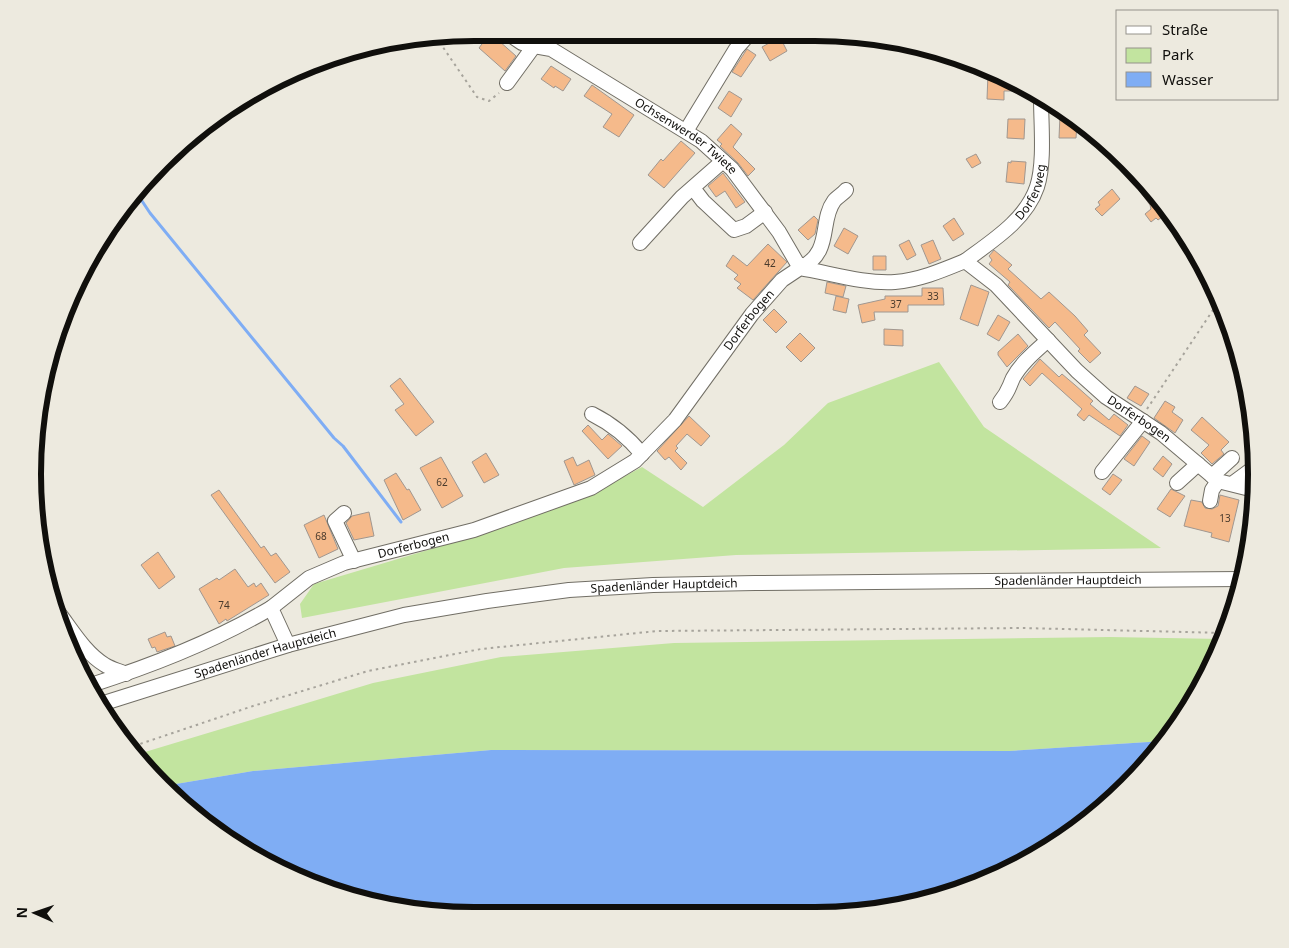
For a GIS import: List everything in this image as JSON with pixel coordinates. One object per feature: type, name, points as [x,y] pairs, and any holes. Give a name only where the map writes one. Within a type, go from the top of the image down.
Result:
[{"type":"street","name":"Ochsenwerder Twiete","points":[[519,41],[551,49],[701,141],[732,169],[765,212],[800,268]]},
{"type":"street","points":[[686,131],[736,49],[743,41]]},
{"type":"street","points":[[507,83],[534,46]]},
{"type":"street","name":"Dorferweg","points":[[965,261],[1022,214],[1037,187],[1040,164],[1041,105]]},
{"type":"street","points":[[640,243],[682,197],[723,161]]},
{"type":"street","points":[[693,188],[703,201],[734,230],[746,226],[765,212]]},
{"type":"street","name":"Dorferbogen","points":[[96,684],[153,665],[230,632],[271,608],[309,578],[354,561],[474,530],[591,488],[635,461],[675,420],[752,314],[782,280],[809,264],[825,240],[830,211],[834,201],[846,190]]},
{"type":"street","points":[[800,268],[856,278],[895,282],[934,274],[965,261]]},
{"type":"street","name":"Dorferbogen","points":[[965,261],[996,284],[1048,340],[1106,397],[1161,433],[1215,478],[1247,488]]},
{"type":"street","points":[[1000,402],[1010,390],[1013,379],[1023,364],[1048,340]]},
{"type":"street","points":[[592,414],[608,422],[630,439],[642,454]]},
{"type":"street","points":[[1102,472],[1141,420]]},
{"type":"street","points":[[1210,501],[1215,478],[1232,458]]},
{"type":"street","points":[[1176,482],[1198,464]]},
{"type":"street","points":[[1232,484],[1248,472]]},
{"type":"street","points":[[344,513],[335,522],[354,561]]},
{"type":"street","name":"Spadenländer Hauptdeich","points":[[107,702],[288,645],[404,615],[569,590],[755,583],[1234,579]]},
{"type":"street","points":[[271,608],[288,645]]},
{"type":"street","points":[[69,626],[84,646],[105,665],[126,674]]},
{"type":"path","points":[[439,43],[477,97],[489,101],[497,96],[507,83]]},
{"type":"path","points":[[1141,420],[1215,308]]},
{"type":"path","points":[[137,745],[253,706],[368,671],[481,648],[657,631],[1023,628],[1217,634]]},
{"type":"green space","points":[[939,362],[984,427],[1161,548],[736,555],[564,568],[302,618],[300,604],[314,584],[505,527],[593,493],[642,467],[703,507],[784,445],[828,403]]},
{"type":"green space","points":[[1110,637],[1215,639],[1190,690],[1154,742],[1009,751],[491,750],[253,771],[173,784],[144,752],[373,683],[501,657],[674,643]]},
{"type":"water","points":[[1154,742],[1121,780],[1100,799],[1055,834],[1031,849],[981,874],[954,884],[899,898],[843,906],[474,907],[418,903],[390,898],[362,892],[308,874],[258,849],[211,817],[173,784],[253,771],[491,750],[1009,751]]},
{"type":"building","points":[[484,41],[499,41],[516,56],[505,71],[479,48]]},
{"type":"building","points":[[773,41],[782,41],[787,51],[770,61],[762,47]]},
{"type":"building","points":[[747,49],[756,55],[741,77],[732,72]]},
{"type":"building","points":[[551,66],[571,79],[563,91],[555,86],[554,88],[541,79]]},
{"type":"building","points":[[988,77],[1016,91],[1004,91],[1004,100],[987,99]]},
{"type":"building","points":[[592,85],[634,115],[619,137],[603,127],[612,114],[584,96]]},
{"type":"building","points":[[729,91],[742,99],[731,117],[718,108]]},
{"type":"building","points":[[1060,118],[1077,130],[1076,138],[1059,138]]},
{"type":"building","points":[[1008,119],[1025,119],[1024,139],[1007,138]]},
{"type":"building","points":[[731,124],[742,134],[733,147],[755,169],[748,176],[738,163],[720,146],[722,144],[717,140]]},
{"type":"building","points":[[681,141],[695,153],[664,188],[648,175],[661,159],[663,161]]},
{"type":"building","points":[[976,154],[981,163],[972,168],[966,159]]},
{"type":"building","points":[[1011,161],[1026,162],[1024,184],[1006,182],[1008,162],[1011,163]]},
{"type":"building","points":[[723,173],[745,202],[736,208],[725,191],[716,197],[708,186]]},
{"type":"building","points":[[1130,178],[1162,217],[1158,220],[1156,218],[1151,222],[1145,214],[1151,209],[1150,205]]},
{"type":"building","points":[[1112,189],[1120,199],[1102,216],[1095,209],[1100,205],[1098,202]]},
{"type":"building","points":[[814,216],[818,220],[815,234],[808,240],[798,230]]},
{"type":"building","points":[[954,218],[964,234],[953,241],[943,226]]},
{"type":"building","points":[[844,228],[858,236],[848,254],[834,246]]},
{"type":"building","points":[[909,240],[916,255],[907,260],[899,245]]},
{"type":"building","points":[[933,240],[941,259],[929,264],[921,245]]},
{"type":"building","points":[[768,244],[787,262],[753,300],[737,288],[741,284],[734,279],[738,275],[726,266],[733,255],[747,266]]},
{"type":"building","points":[[994,250],[1012,265],[1008,269],[1041,299],[1049,292],[1075,316],[1088,331],[1084,335],[1101,353],[1090,363],[1055,322],[1049,328],[1008,285],[1010,282],[989,264],[992,260],[989,256]]},
{"type":"building","points":[[873,256],[886,256],[886,270],[873,270]]},
{"type":"building","points":[[827,282],[846,286],[843,297],[825,293]]},
{"type":"building","points":[[971,285],[989,292],[978,326],[960,319]]},
{"type":"building","points":[[922,288],[943,288],[944,305],[908,305],[908,312],[874,312],[875,320],[862,323],[858,305],[885,299],[885,296],[922,296]]},
{"type":"building","points":[[836,296],[849,299],[846,313],[833,310]]},
{"type":"building","points":[[774,309],[787,322],[776,333],[763,320]]},
{"type":"building","points":[[998,315],[1010,322],[999,341],[987,334]]},
{"type":"building","points":[[884,329],[903,330],[903,346],[884,345]]},
{"type":"building","points":[[800,333],[815,348],[801,362],[786,347]]},
{"type":"building","points":[[1018,334],[1028,346],[1007,367],[998,355],[998,352]]},
{"type":"building","points":[[1040,359],[1059,377],[1062,374],[1075,385],[1093,401],[1090,404],[1109,420],[1114,414],[1128,425],[1120,436],[1089,415],[1084,421],[1077,415],[1082,409],[1042,373],[1030,386],[1023,379]]},
{"type":"building","points":[[400,378],[434,422],[416,436],[395,410],[404,404],[390,386]]},
{"type":"building","points":[[1135,386],[1149,394],[1141,406],[1127,398]]},
{"type":"building","points":[[1165,401],[1175,407],[1172,412],[1183,420],[1175,433],[1154,418]]},
{"type":"building","points":[[689,416],[710,436],[701,446],[687,434],[676,446],[678,448],[675,451],[687,463],[681,470],[669,457],[665,460],[657,451]]},
{"type":"building","points":[[1202,417],[1229,442],[1221,450],[1224,454],[1212,464],[1201,453],[1209,445],[1191,430]]},
{"type":"building","points":[[588,425],[602,440],[608,434],[622,446],[608,459],[582,431]]},
{"type":"building","points":[[1142,436],[1150,442],[1134,466],[1124,459]]},
{"type":"building","points":[[486,453],[499,475],[484,483],[472,462]]},
{"type":"building","points":[[1163,456],[1172,464],[1163,477],[1153,469]]},
{"type":"building","points":[[441,457],[463,496],[442,508],[420,468]]},
{"type":"building","points":[[573,457],[577,466],[589,460],[595,475],[574,485],[564,461]]},
{"type":"building","points":[[396,473],[407,490],[409,489],[421,510],[403,520],[384,480]]},
{"type":"building","points":[[1113,474],[1122,480],[1110,495],[1102,489]]},
{"type":"building","points":[[1171,489],[1185,496],[1170,517],[1157,509]]},
{"type":"building","points":[[219,490],[261,548],[264,546],[271,556],[276,553],[290,572],[275,583],[211,495]]},
{"type":"building","points":[[1220,495],[1239,500],[1229,542],[1211,537],[1212,533],[1184,526],[1191,500],[1202,502],[1205,508],[1212,509],[1218,506]]},
{"type":"building","points":[[369,512],[374,536],[354,540],[346,523],[352,516]]},
{"type":"building","points":[[324,515],[338,549],[319,558],[304,525]]},
{"type":"building","points":[[158,552],[175,577],[159,589],[141,565]]},
{"type":"building","points":[[235,569],[248,587],[254,583],[256,587],[261,583],[269,595],[219,624],[199,589],[217,578],[219,580]]},
{"type":"building","points":[[165,632],[167,637],[171,636],[175,646],[157,652],[155,647],[152,648],[148,639]]},
{"type":"waterway","points":[[141,199],[150,213],[334,438],[343,446],[401,522]]}]
